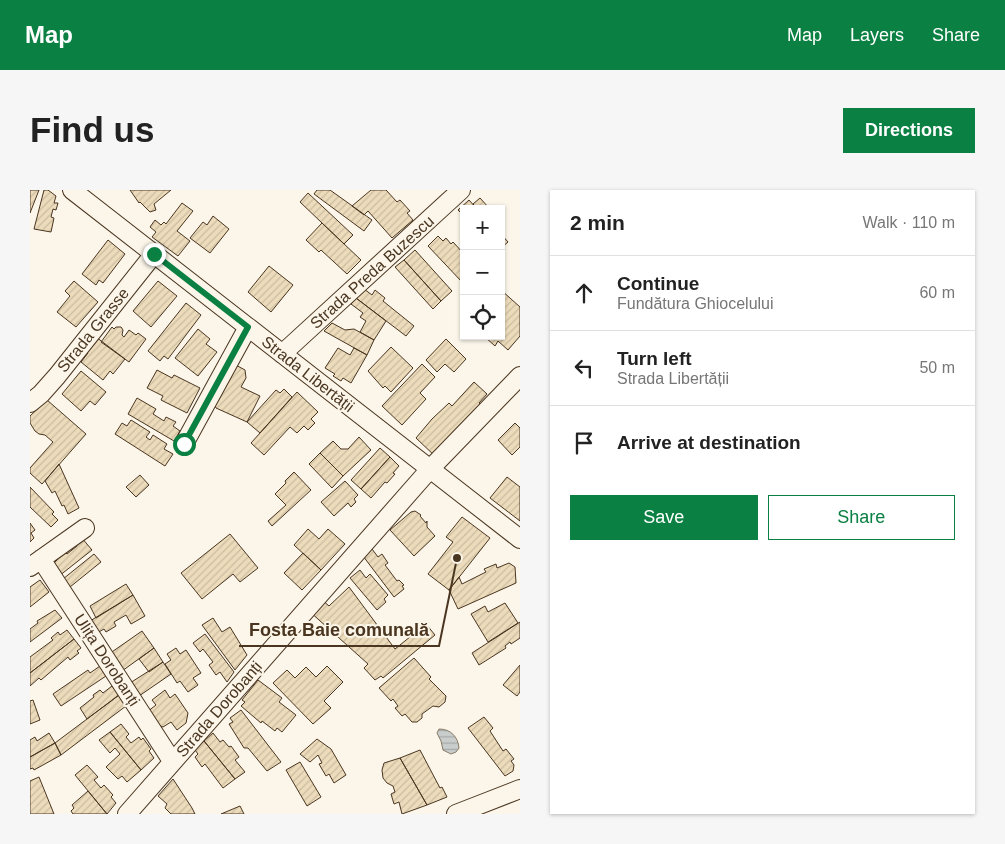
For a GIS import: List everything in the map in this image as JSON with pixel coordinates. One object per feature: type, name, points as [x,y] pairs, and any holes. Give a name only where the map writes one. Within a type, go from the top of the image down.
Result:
[{"type":"street","name":"Strada Libertății","points":[[72,190],[520,539]]},
{"type":"street","name":"Strada Preda Buzescu","points":[[282,354],[461,190]]},
{"type":"street","name":"Strada Grasse","points":[[30,403],[57,376],[154,254]]},
{"type":"street","points":[[184,444],[248,327]]},
{"type":"street","name":"Strada Dorobanți","points":[[127,814],[430,469],[520,376]]},
{"type":"street","points":[[36,563],[85,528]]},
{"type":"street","name":"Ulița Dorobanți","points":[[36,563],[172,761]]},
{"type":"street","points":[[456,814],[520,790]]},
{"type":"shaded area","points":[[439,729],[447,730],[455,737],[459,748],[456,752],[451,754],[443,750],[437,733]]},
{"type":"building","points":[[30,190],[39,190],[30,213]]},
{"type":"building","points":[[44,190],[48,190],[56,196],[54,203],[58,203],[56,210],[53,209],[51,217],[54,218],[51,232],[34,229]]},
{"type":"building","points":[[130,190],[171,190],[154,204],[156,210],[150,212],[139,203]]},
{"type":"building","points":[[317,190],[330,190],[372,220],[364,231],[314,194]]},
{"type":"building","points":[[371,190],[386,190],[397,202],[400,200],[410,211],[407,213],[413,220],[392,238],[368,211],[364,215],[352,206]]},
{"type":"building","points":[[308,193],[353,235],[344,244],[300,202]]},
{"type":"building","points":[[480,198],[486,205],[474,205]]},
{"type":"building","points":[[469,200],[473,205],[464,205]]},
{"type":"building","points":[[182,203],[193,211],[177,231],[190,241],[178,256],[152,237],[156,232],[150,227],[155,220],[161,225],[164,222],[166,224]]},
{"type":"building","points":[[213,216],[229,229],[210,253],[190,238],[203,222],[207,225]]},
{"type":"building","points":[[322,223],[361,260],[347,274],[321,250],[319,252],[306,240]]},
{"type":"building","points":[[438,236],[443,241],[446,238],[451,244],[453,242],[460,250],[460,280],[428,246]]},
{"type":"building","points":[[108,240],[125,254],[103,283],[99,280],[96,285],[82,274]]},
{"type":"building","points":[[415,250],[452,291],[441,301],[404,260]]},
{"type":"building","points":[[404,260],[441,301],[433,309],[395,267]]},
{"type":"building","points":[[269,266],[293,285],[271,312],[248,292]]},
{"type":"building","points":[[74,281],[98,302],[76,327],[57,312],[70,296],[65,291]]},
{"type":"building","points":[[158,281],[177,296],[151,327],[133,311]]},
{"type":"building","points":[[364,289],[372,295],[375,290],[385,298],[383,301],[414,326],[406,336],[356,298]]},
{"type":"building","points":[[505,294],[520,307],[520,336],[508,350],[498,341],[495,346],[488,340],[505,340]]},
{"type":"building","points":[[356,298],[386,321],[374,340],[360,332],[366,321],[360,317],[363,313],[351,304]]},
{"type":"building","points":[[186,303],[201,315],[168,359],[164,356],[160,361],[148,351]]},
{"type":"building","points":[[332,323],[345,330],[354,329],[374,340],[367,355],[324,331]]},
{"type":"building","points":[[112,327],[114,329],[121,327],[124,337],[129,330],[136,335],[138,333],[146,339],[129,362],[101,342]]},
{"type":"building","points":[[198,329],[210,339],[206,344],[217,352],[198,376],[175,358]]},
{"type":"building","points":[[96,337],[125,359],[113,374],[110,371],[103,380],[81,362],[88,353],[84,351]]},
{"type":"building","points":[[446,339],[466,359],[454,372],[445,364],[437,372],[426,360]]},
{"type":"building","points":[[391,347],[413,368],[391,392],[385,386],[383,388],[368,371]]},
{"type":"building","points":[[338,348],[350,355],[354,348],[367,355],[351,383],[343,378],[341,381],[333,376],[335,374],[325,368]]},
{"type":"building","points":[[232,363],[245,370],[246,378],[241,387],[260,396],[247,422],[216,408],[212,400]]},
{"type":"building","points":[[422,364],[435,377],[420,393],[426,399],[402,425],[382,406]]},
{"type":"building","points":[[157,370],[172,378],[174,375],[200,388],[187,413],[161,400],[163,396],[147,388]]},
{"type":"building","points":[[81,371],[106,392],[95,405],[90,401],[81,411],[62,394]]},
{"type":"building","points":[[474,382],[487,394],[479,403],[483,407],[437,458],[416,438],[432,419],[449,403],[452,406]]},
{"type":"building","points":[[284,389],[292,397],[260,433],[247,422],[276,390],[280,393]]},
{"type":"building","points":[[297,392],[318,412],[311,419],[315,423],[308,430],[304,426],[297,433],[290,427],[264,455],[251,443]]},
{"type":"building","points":[[137,398],[156,409],[153,414],[164,421],[166,417],[176,422],[173,426],[180,431],[174,441],[128,414]]},
{"type":"building","points":[[47,400],[86,434],[42,484],[30,473],[30,468],[53,442],[45,435],[35,431],[30,423],[30,416]]},
{"type":"building","points":[[131,420],[150,432],[146,437],[150,440],[153,435],[167,444],[164,449],[173,454],[165,466],[115,434],[122,423],[127,426]]},
{"type":"building","points":[[515,423],[520,428],[520,447],[512,455],[498,440]]},
{"type":"building","points":[[359,437],[371,450],[343,476],[320,453],[333,441],[341,449],[348,449]]},
{"type":"building","points":[[380,448],[390,457],[361,489],[351,480]]},
{"type":"building","points":[[320,453],[343,476],[332,488],[309,464]]},
{"type":"building","points":[[390,457],[399,466],[393,473],[395,474],[371,498],[361,489]]},
{"type":"building","points":[[59,464],[79,508],[68,514],[55,491],[52,493],[45,481]]},
{"type":"building","points":[[294,472],[311,490],[272,526],[268,521],[286,505],[275,494]]},
{"type":"building","points":[[140,475],[149,485],[136,497],[126,487]]},
{"type":"building","points":[[507,477],[520,487],[520,521],[490,498]]},
{"type":"building","points":[[345,481],[358,495],[354,499],[356,502],[351,507],[348,503],[334,516],[321,502]]},
{"type":"building","points":[[30,487],[54,512],[52,514],[58,520],[51,527],[30,507]]},
{"type":"building","points":[[415,511],[421,515],[426,523],[427,521],[427,527],[435,536],[414,556],[390,530],[411,512]]},
{"type":"building","points":[[462,517],[490,538],[449,590],[428,574],[453,542],[446,537]]},
{"type":"building","points":[[30,523],[35,530],[31,533],[34,538],[30,542]]},
{"type":"building","points":[[308,529],[319,539],[328,529],[345,544],[321,570],[294,545]]},
{"type":"building","points":[[230,534],[258,568],[240,582],[233,574],[202,599],[181,573]]},
{"type":"building","points":[[81,537],[92,550],[59,576],[51,566],[65,552],[67,554],[77,546],[75,542]]},
{"type":"building","points":[[372,549],[378,557],[382,554],[388,563],[385,565],[397,581],[399,580],[404,585],[402,586],[404,589],[394,597],[363,556]]},
{"type":"building","points":[[303,553],[321,570],[302,590],[284,573]]},
{"type":"building","points":[[94,554],[101,562],[70,587],[63,579]]},
{"type":"building","points":[[509,563],[515,567],[516,583],[458,609],[449,590],[459,577],[462,584],[486,572],[484,569],[496,564],[497,568]]},
{"type":"building","points":[[360,570],[366,578],[370,574],[388,595],[384,599],[386,602],[377,610],[350,578]]},
{"type":"building","points":[[40,580],[49,592],[30,607],[30,587]]},
{"type":"building","points":[[126,584],[133,595],[96,618],[90,606]]},
{"type":"building","points":[[349,587],[395,649],[426,624],[435,635],[383,678],[381,676],[375,680],[364,668],[368,664],[309,611],[321,599],[329,606]]},
{"type":"building","points":[[133,595],[145,616],[131,624],[126,615],[114,622],[116,626],[106,632],[104,629],[97,633],[90,621]]},
{"type":"building","points":[[505,603],[518,623],[488,642],[471,614],[485,606],[488,612]]},
{"type":"building","points":[[55,610],[62,618],[30,642],[30,629],[38,623],[37,621]]},
{"type":"building","points":[[213,618],[222,632],[230,627],[247,655],[235,670],[202,625]]},
{"type":"building","points":[[520,622],[520,638],[511,644],[510,642],[505,646],[506,648],[479,665],[472,653]]},
{"type":"building","points":[[67,630],[74,639],[30,673],[30,657],[53,640],[51,638],[58,632],[60,635]]},
{"type":"building","points":[[142,631],[154,648],[122,671],[109,654]]},
{"type":"building","points":[[205,634],[234,672],[227,682],[220,672],[216,675],[209,665],[213,662],[203,649],[200,652],[193,643]]},
{"type":"building","points":[[74,639],[81,648],[77,651],[79,653],[70,660],[68,657],[41,680],[39,678],[30,686],[30,673]]},
{"type":"building","points":[[154,648],[163,662],[149,672],[139,659]]},
{"type":"building","points":[[176,648],[180,654],[186,650],[201,673],[193,678],[198,685],[188,692],[180,681],[177,683],[165,664],[171,660],[167,654]]},
{"type":"building","points":[[414,658],[431,677],[429,679],[446,696],[445,702],[439,707],[433,706],[422,714],[422,718],[417,722],[412,722],[405,714],[402,716],[395,708],[398,706],[393,699],[391,701],[379,688]]},
{"type":"building","points":[[163,662],[171,674],[139,696],[130,683]]},
{"type":"building","points":[[520,665],[520,692],[517,696],[503,685]]},
{"type":"building","points":[[100,666],[106,676],[61,706],[53,694],[88,670],[90,673]]},
{"type":"building","points":[[327,666],[343,682],[324,701],[331,708],[313,724],[273,683],[287,670],[295,678],[306,667],[316,677]]},
{"type":"building","points":[[258,680],[282,698],[279,702],[296,715],[282,732],[277,728],[275,731],[262,721],[261,723],[241,706],[245,702],[242,700]]},
{"type":"building","points":[[112,686],[119,695],[87,719],[80,708],[100,690],[103,693]]},
{"type":"building","points":[[165,690],[170,698],[175,694],[188,713],[186,723],[177,730],[171,722],[163,727],[157,725],[147,712],[156,705],[152,700]]},
{"type":"building","points":[[119,695],[126,706],[61,755],[55,743]]},
{"type":"building","points":[[33,700],[40,720],[30,724],[30,701]]},
{"type":"building","points":[[241,710],[281,762],[267,771],[248,748],[244,748],[229,724],[233,722],[230,718]]},
{"type":"building","points":[[484,717],[493,728],[490,731],[503,751],[506,749],[514,759],[511,761],[514,765],[513,771],[505,776],[468,728]]},
{"type":"building","points":[[121,724],[129,734],[126,737],[131,743],[139,737],[141,740],[143,738],[151,749],[149,751],[154,758],[141,770],[110,732]]},
{"type":"building","points":[[110,732],[141,770],[127,782],[122,776],[118,779],[106,767],[120,754],[115,748],[110,753],[99,740]]},
{"type":"building","points":[[49,733],[55,743],[30,757],[30,740],[35,737],[37,741]]},
{"type":"building","points":[[213,733],[220,742],[223,740],[229,747],[231,746],[239,757],[235,760],[245,772],[235,779],[204,741]]},
{"type":"building","points":[[317,739],[331,749],[346,775],[334,783],[329,774],[326,776],[319,764],[322,763],[318,755],[310,762],[300,754]]},
{"type":"building","points":[[204,741],[235,779],[223,788],[205,764],[202,767],[195,757],[198,754],[195,750]]},
{"type":"building","points":[[55,743],[61,755],[34,770],[33,768],[30,769],[30,757]]},
{"type":"building","points":[[420,750],[440,788],[442,787],[447,797],[427,805],[400,758]]},
{"type":"building","points":[[400,758],[427,805],[402,814],[399,802],[394,804],[391,794],[395,792],[393,786],[383,778],[382,770],[384,763]]},
{"type":"building","points":[[300,762],[321,797],[307,806],[286,770]]},
{"type":"building","points":[[87,765],[98,777],[94,780],[101,788],[104,785],[113,795],[111,797],[116,803],[107,814],[75,775]]},
{"type":"building","points":[[39,777],[54,814],[30,814],[30,781]]},
{"type":"building","points":[[173,779],[195,814],[171,814],[165,808],[167,804],[158,796]]},
{"type":"building","points":[[88,791],[107,814],[73,814],[71,811],[74,808],[72,805]]},
{"type":"building","points":[[240,806],[244,814],[221,814]]},
{"type":"place","name":"Fosta Baie comunală","points":[[457,558]]},
{"type":"route","points":[[154,254],[248,327],[184,444]]}]
